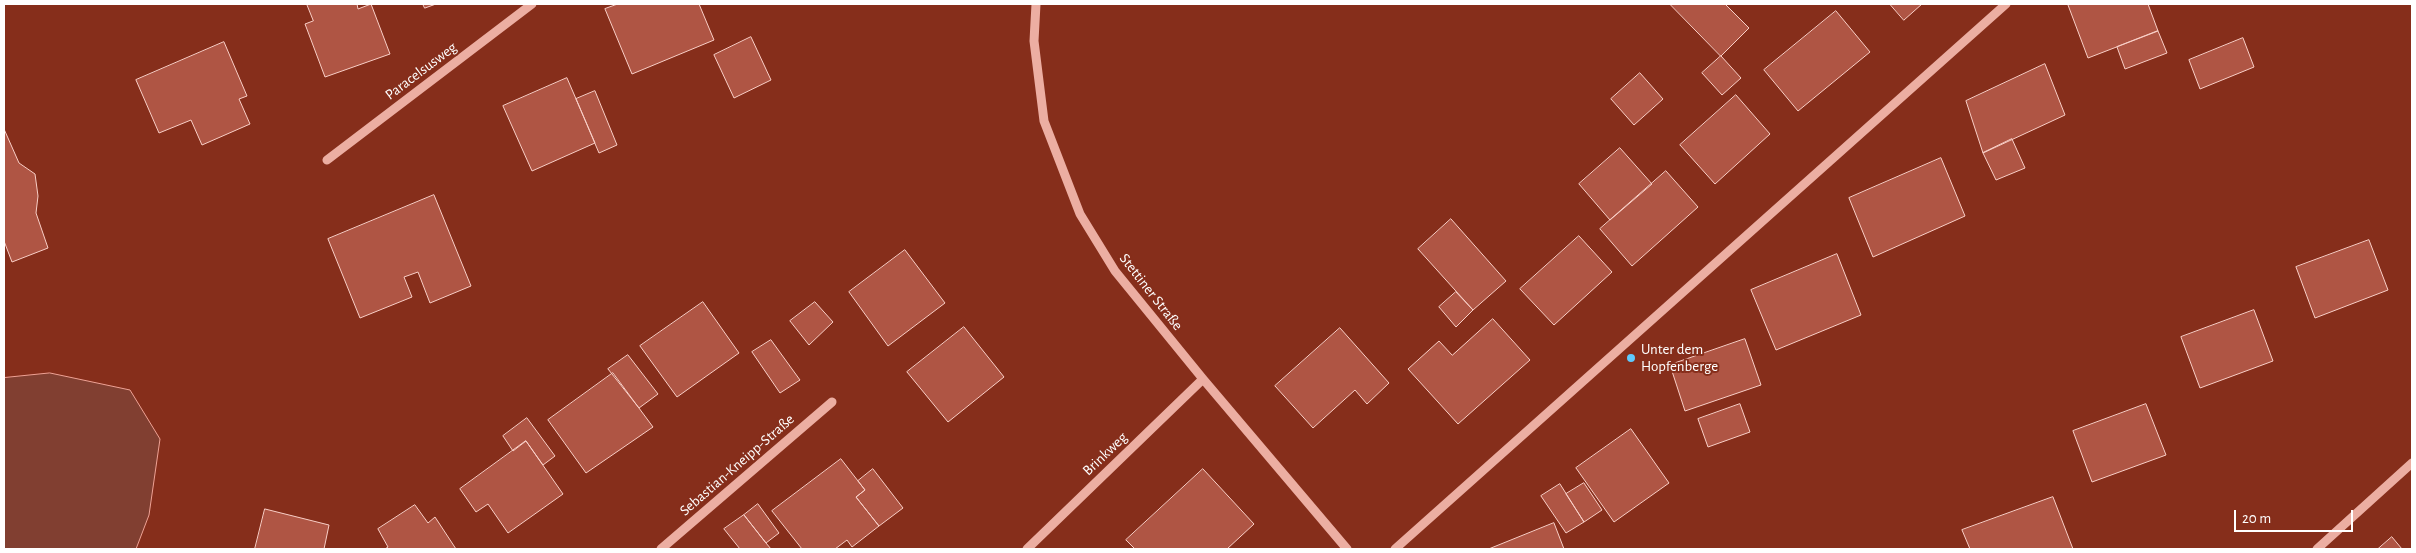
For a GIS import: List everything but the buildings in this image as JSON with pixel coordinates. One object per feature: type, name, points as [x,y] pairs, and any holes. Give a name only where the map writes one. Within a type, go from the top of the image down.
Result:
[{"type":"street","name":"Paracelsusweg","points":[[327,160],[532,4]]},
{"type":"street","name":"Stettiner Straße","points":[[1036,4],[1034,41],[1044,120],[1080,214],[1115,271],[1203,379],[1347,549]]},
{"type":"street","points":[[1395,549],[2006,4]]},
{"type":"street","name":"Brinkweg","points":[[1027,549],[1203,379]]},
{"type":"street","name":"Sebastian-Kneipp-Straße","points":[[661,549],[832,402]]},
{"type":"street","points":[[2317,549],[2412,463]]},
{"type":"shaded area","points":[[50,373],[130,390],[160,439],[149,515],[136,549],[4,549],[4,378]]},
{"type":"place","name":"Unter dem Hopfenberge","points":[[1631,358]]}]
